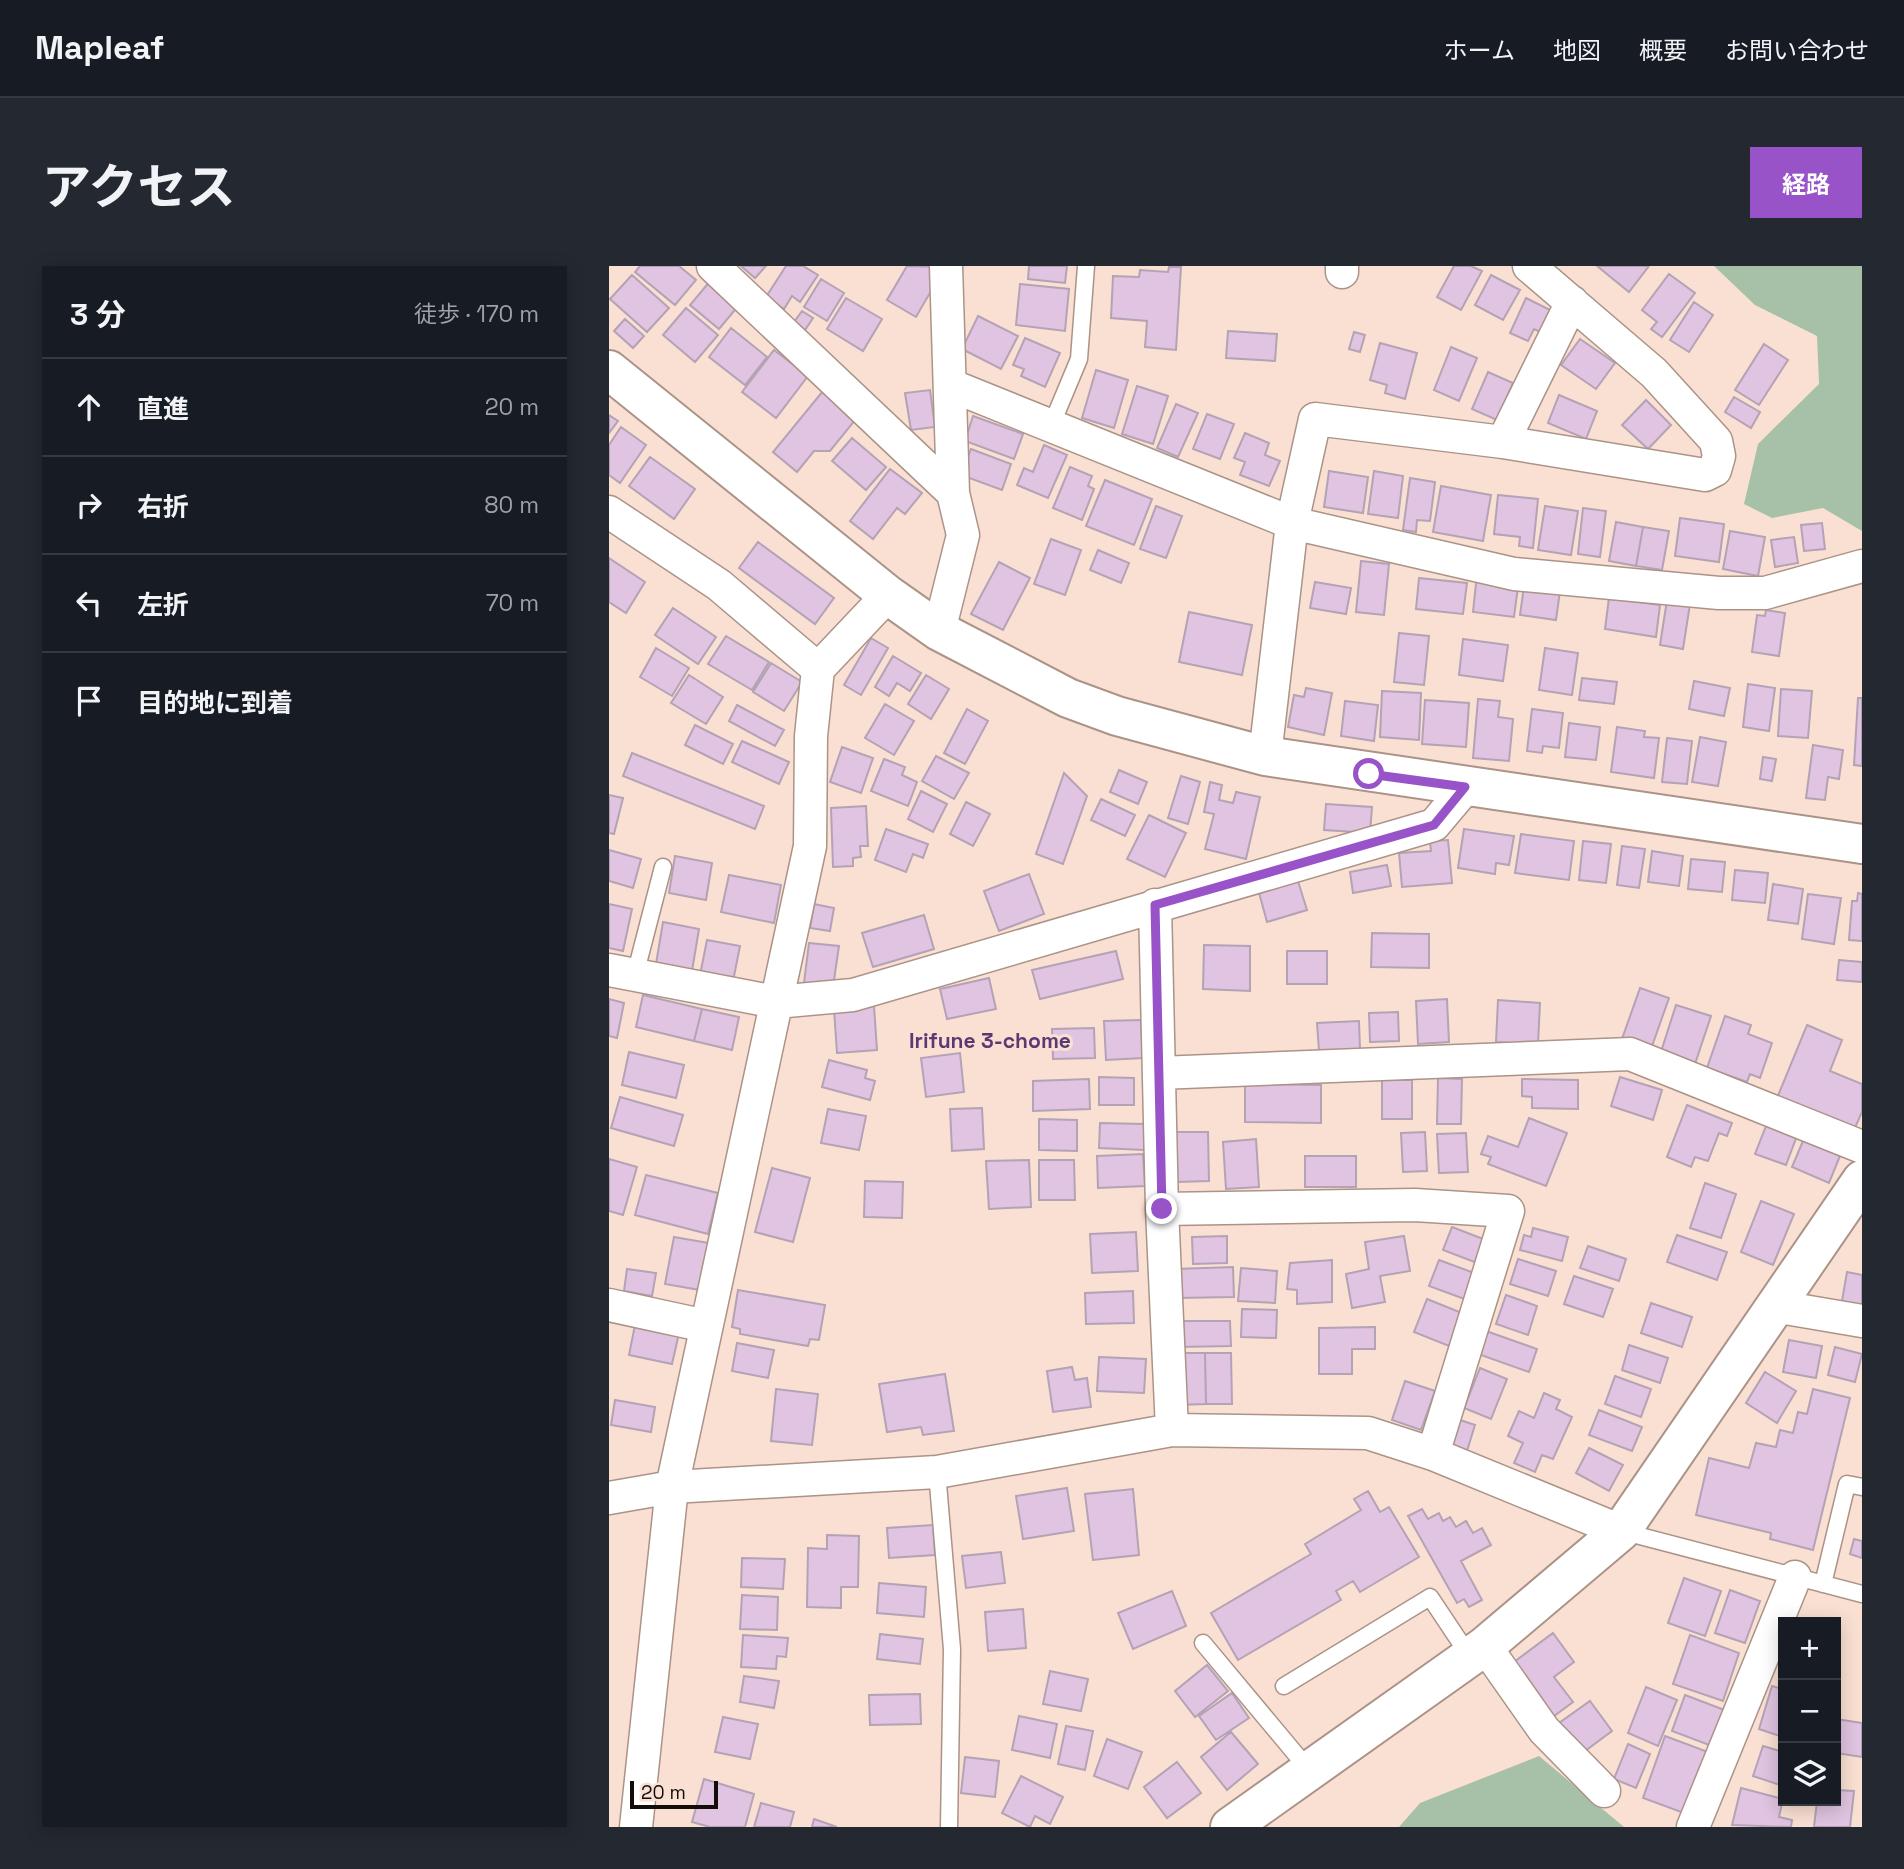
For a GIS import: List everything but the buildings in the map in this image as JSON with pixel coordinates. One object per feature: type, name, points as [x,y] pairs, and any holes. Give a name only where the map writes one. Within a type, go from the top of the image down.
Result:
[{"type":"street","points":[[713,266],[953,493]]},
{"type":"street","points":[[939,631],[963,535],[953,493],[946,266]]},
{"type":"street","points":[[1265,756],[1292,523],[1315,419],[1503,442],[1705,475],[1715,470],[1719,456],[1716,441],[1654,373],[1529,266]]},
{"type":"street","points":[[1503,442],[1572,302]]},
{"type":"street","points":[[609,370],[888,595],[939,631],[1068,698],[1117,716],[1265,756],[1862,844]]},
{"type":"street","points":[[950,386],[1292,523],[1514,574],[1720,593],[1765,593],[1862,566]]},
{"type":"street","points":[[609,512],[719,585],[818,669]]},
{"type":"street","points":[[636,1827],[672,1487],[810,845],[811,736],[818,669],[888,595]]},
{"type":"street","points":[[622,973],[776,1002],[853,995],[1434,825],[1465,787]]},
{"type":"street","points":[[1155,905],[1162,1209],[1172,1430]]},
{"type":"street","points":[[1159,1073],[1630,1054],[1862,1147]]},
{"type":"street","points":[[1230,1827],[1478,1652],[1621,1531],[1774,1306],[1858,1192]]},
{"type":"street","points":[[1162,1209],[1415,1205],[1508,1211],[1433,1454]]},
{"type":"street","points":[[609,1305],[706,1326]]},
{"type":"street","points":[[1774,1306],[1862,1321]]},
{"type":"street","points":[[609,1498],[672,1487],[937,1472],[1172,1430],[1368,1433],[1433,1454],[1621,1531]]},
{"type":"street","points":[[1693,1827],[1809,1580]]},
{"type":"street","points":[[1478,1652],[1544,1730],[1604,1791]]},
{"type":"lane","points":[[1051,426],[1079,359],[1086,266]]},
{"type":"lane","points":[[622,973],[663,867]]},
{"type":"lane","points":[[937,1472],[952,1649],[949,1827]]},
{"type":"lane","points":[[1809,1580],[1847,1484],[1862,1488]]},
{"type":"lane","points":[[1621,1531],[1862,1594]]},
{"type":"lane","points":[[1284,1686],[1430,1597],[1478,1652]]},
{"type":"lane","points":[[1203,1643],[1311,1772]]},
{"type":"green space","points":[[1714,266],[1862,266],[1862,531],[1823,508],[1772,518],[1744,504],[1758,444],[1819,384],[1817,336],[1755,305]]},
{"type":"green space","points":[[1539,1756],[1624,1827],[1399,1827],[1420,1803]]},
{"type":"district","name":"Irifune 3-chome","points":[[990,1040]]},
{"type":"route","points":[[1162,1209],[1155,905],[1434,825],[1465,787],[1369,774]]}]
